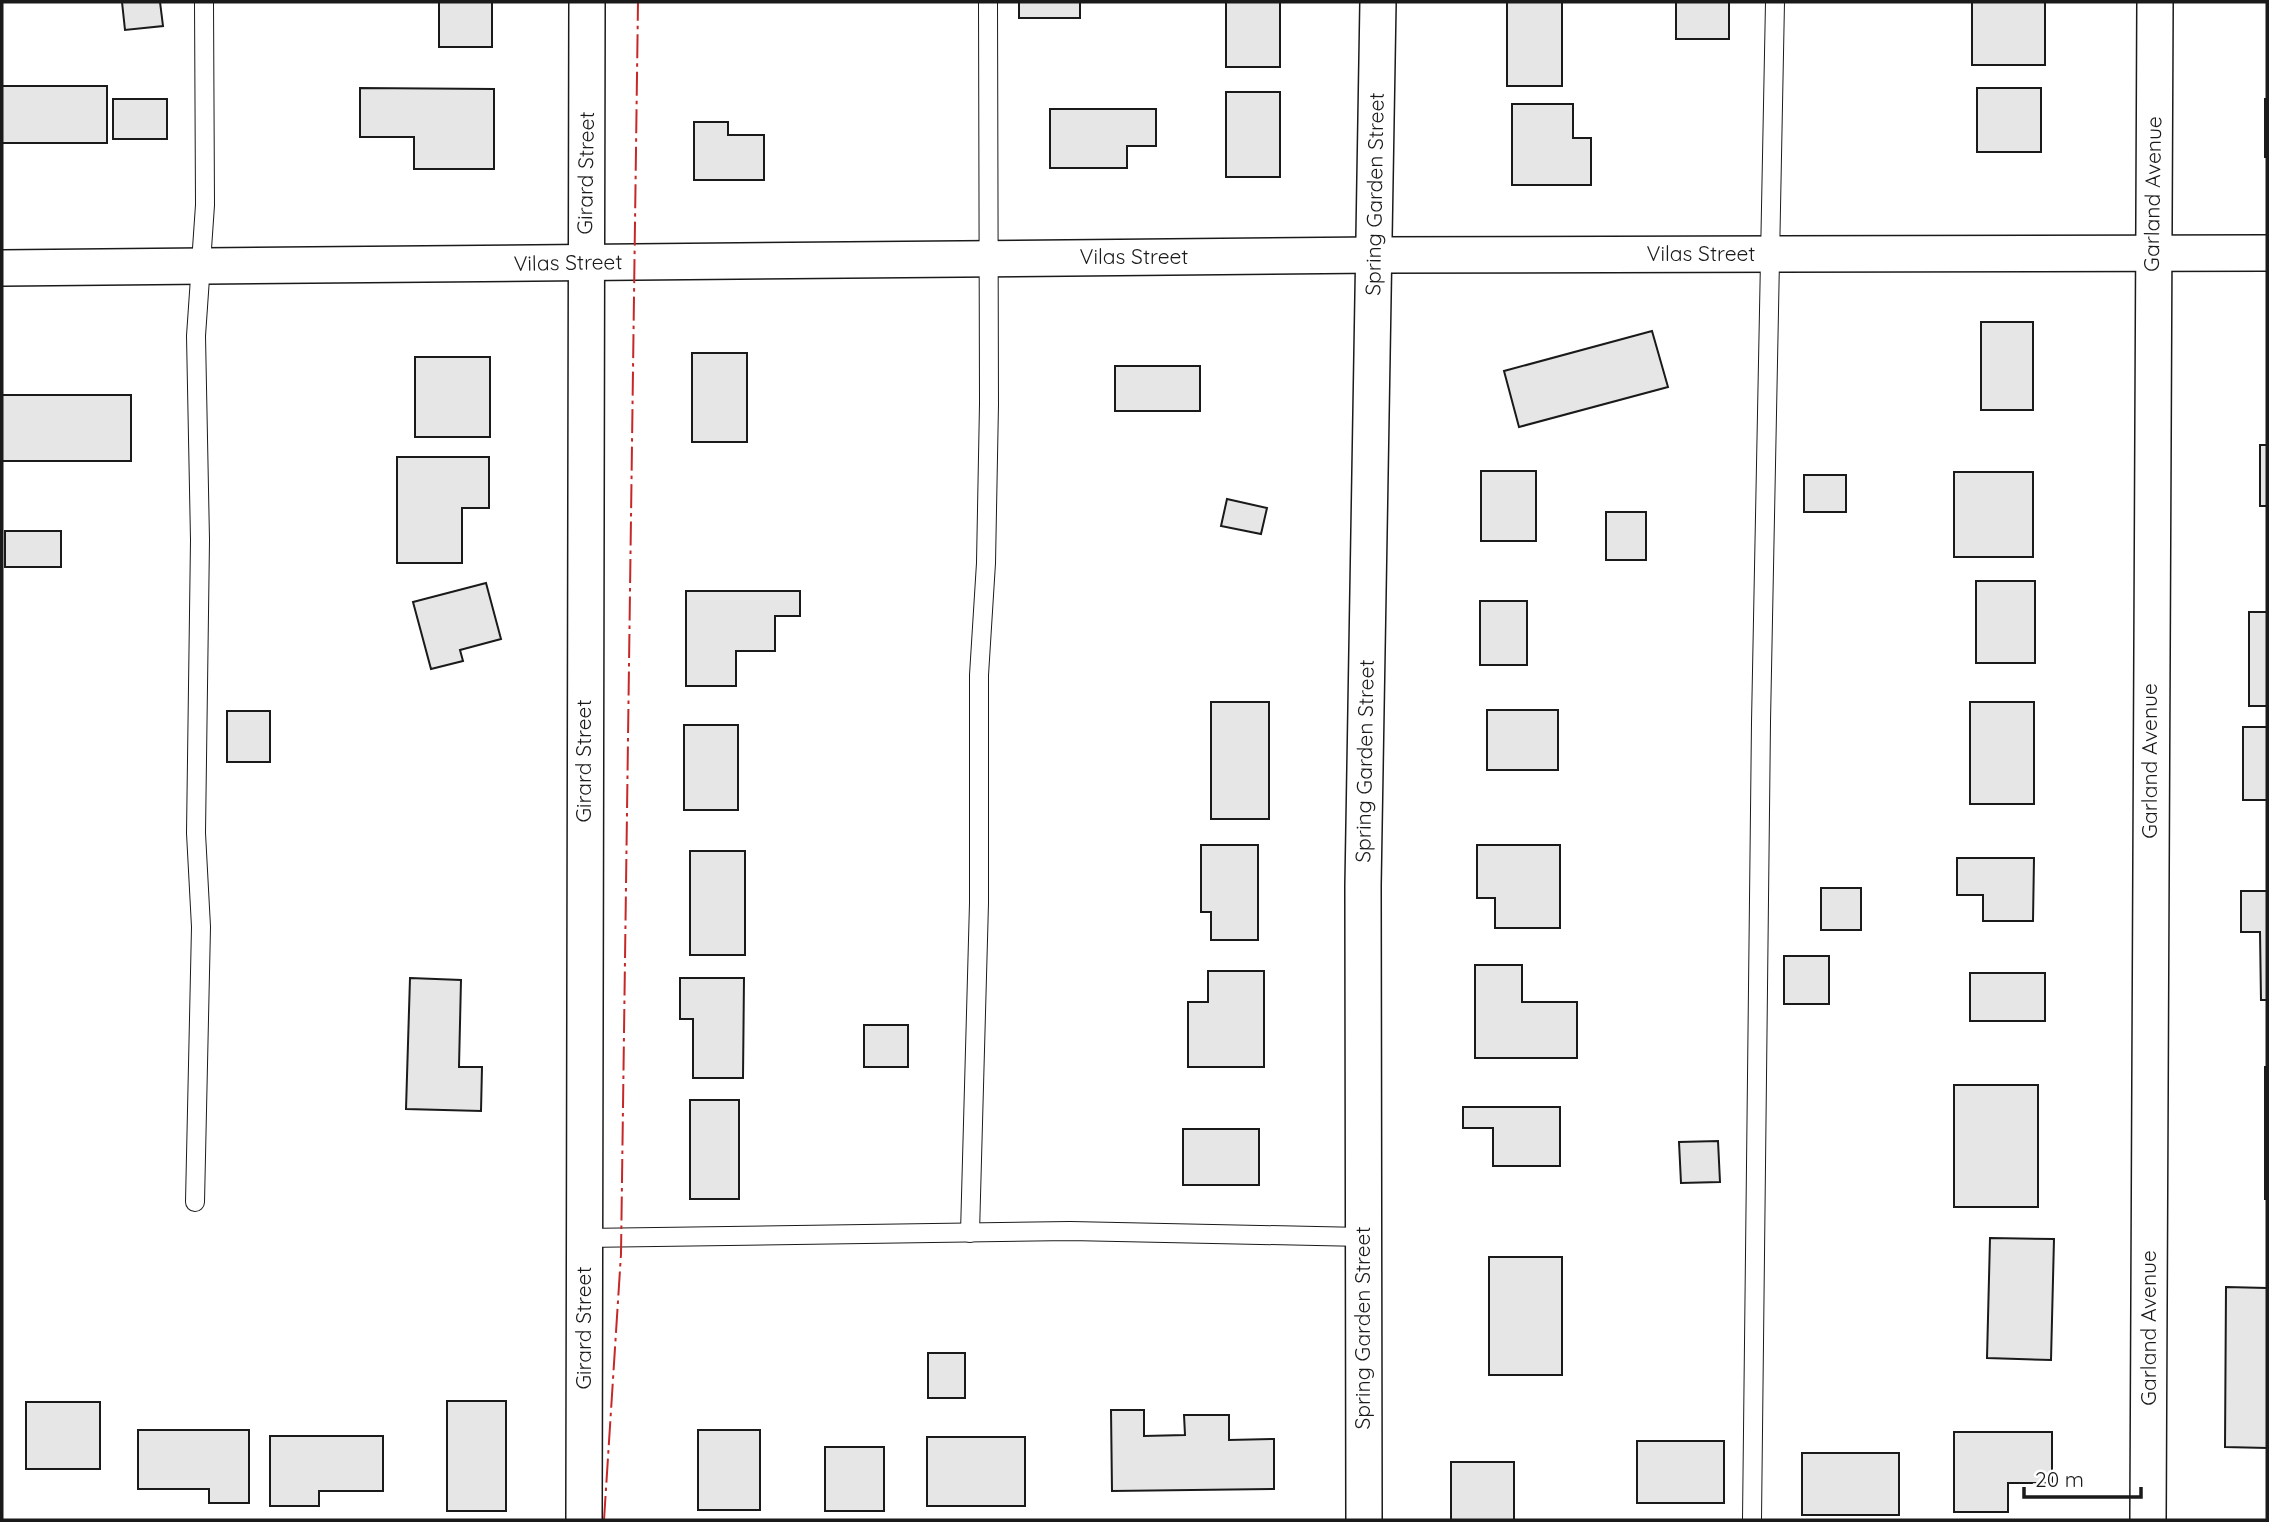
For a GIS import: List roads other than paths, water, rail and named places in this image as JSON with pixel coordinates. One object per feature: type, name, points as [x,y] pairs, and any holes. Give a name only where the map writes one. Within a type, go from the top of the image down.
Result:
[{"type":"street","name":"Girard Street","points":[[584,1520],[587,2]]},
{"type":"street","name":"Spring Garden Street","points":[[1364,1520],[1363,886],[1378,2]]},
{"type":"street","name":"Garland Avenue","points":[[2148,1520],[2155,2]]},
{"type":"street","name":"Vilas Street","points":[[2,268],[1375,255],[2267,253]]},
{"type":"lane","points":[[195,1202],[201,927],[196,832],[200,540],[196,337],[205,205],[204,2]]},
{"type":"lane","points":[[970,1233],[979,903],[979,675],[986,563],[988,2]]},
{"type":"lane","points":[[1752,1520],[1761,722],[1775,2]]},
{"type":"lane","points":[[584,1238],[970,1233],[1363,1237]]}]
